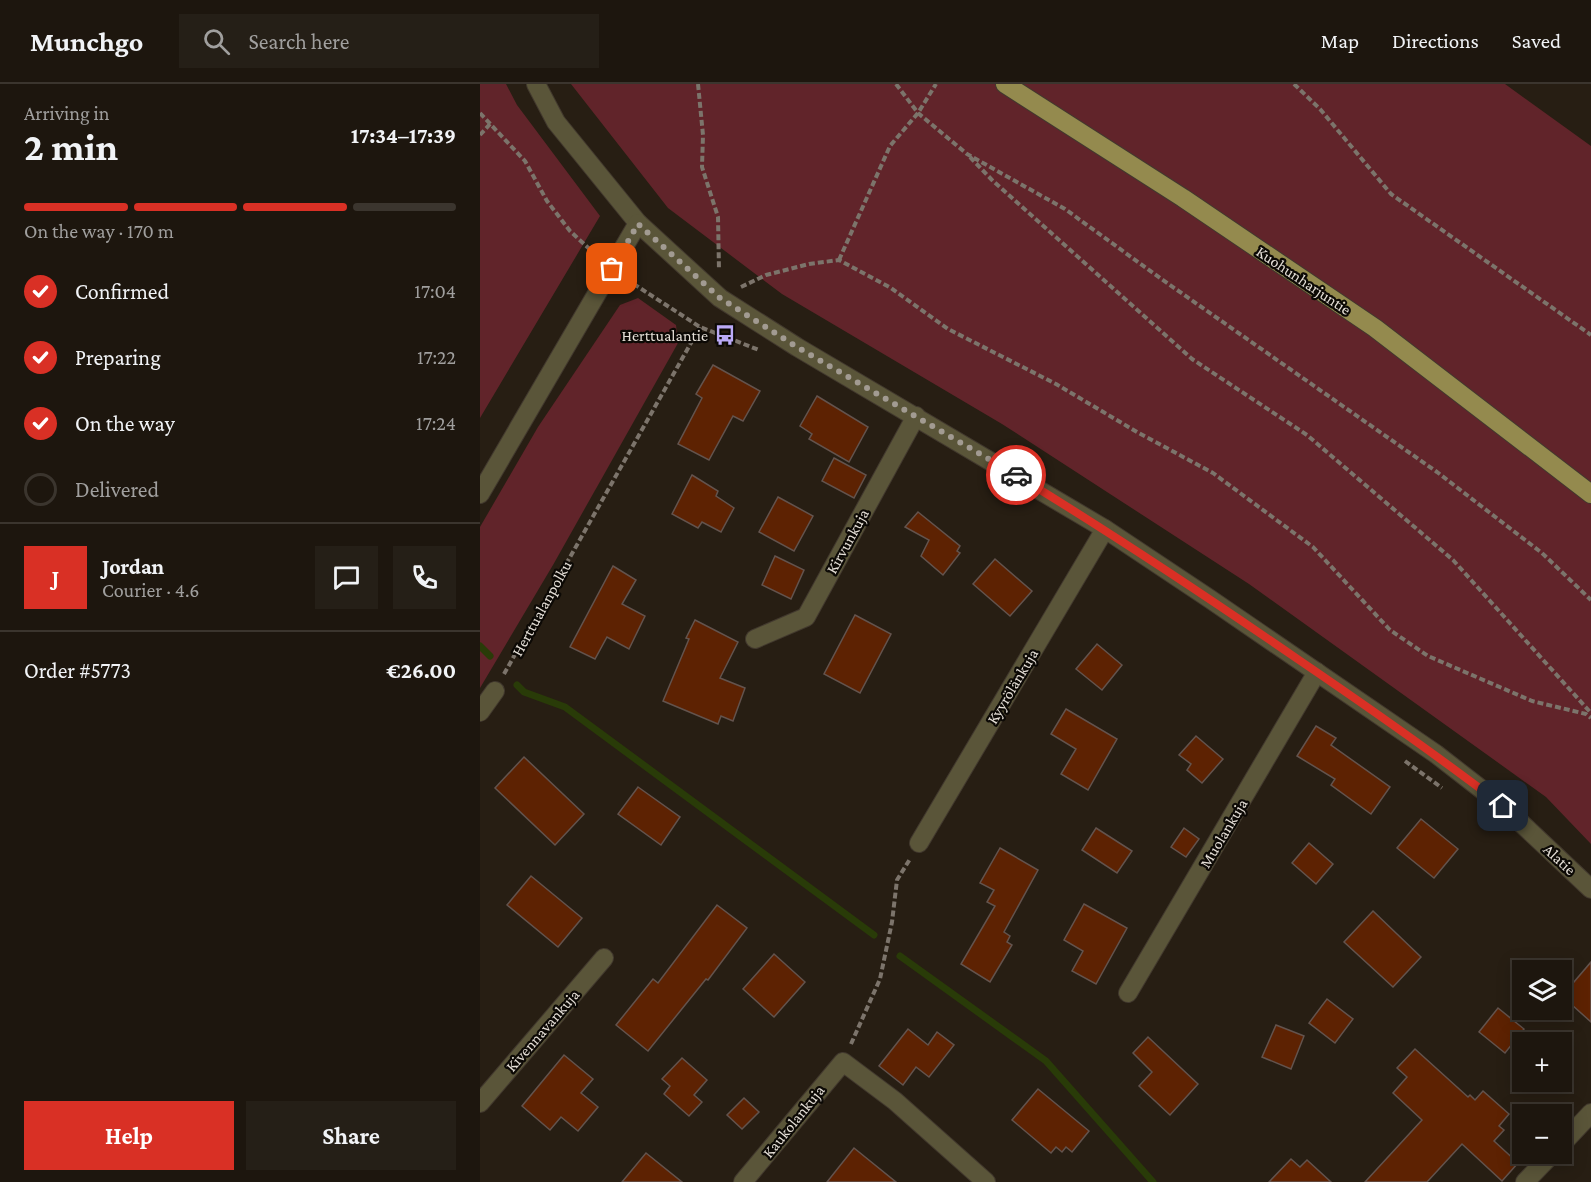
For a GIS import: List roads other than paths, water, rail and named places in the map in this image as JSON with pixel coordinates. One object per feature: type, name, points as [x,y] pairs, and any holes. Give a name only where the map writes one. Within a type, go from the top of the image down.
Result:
[{"type":"main road","name":"Kuohunharjuntie","points":[[1005,84],[1183,198],[1375,328],[1591,494]]},
{"type":"street","points":[[480,494],[638,224],[556,122],[536,84]]},
{"type":"street","name":"Alatie","points":[[638,224],[720,298],[797,347],[1105,529],[1436,754],[1503,806],[1591,889]]},
{"type":"street","name":"Kirvunkuja","points":[[755,639],[806,617],[916,416]]},
{"type":"street","name":"Kyyrölänkuja","points":[[919,843],[1105,529]]},
{"type":"street","name":"Muolankuja","points":[[1128,993],[1317,672]]},
{"type":"street","points":[[480,712],[495,691]]},
{"type":"street","name":"Kivennavankuja","points":[[480,1103],[604,958]]},
{"type":"street","name":"Kaukolankuja","points":[[743,1182],[843,1062],[895,1101],[986,1182]]},
{"type":"street","points":[[1572,1133],[1591,1113]]},
{"type":"street","points":[[1525,1182],[1542,1164]]},
{"type":"waterway","points":[[480,646],[490,656]]},
{"type":"waterway","points":[[517,685],[524,692],[565,707],[874,935]]},
{"type":"waterway","points":[[900,956],[1046,1061],[1153,1182]]},
{"type":"place","name":"Herttualantie","points":[[725,335]]}]
